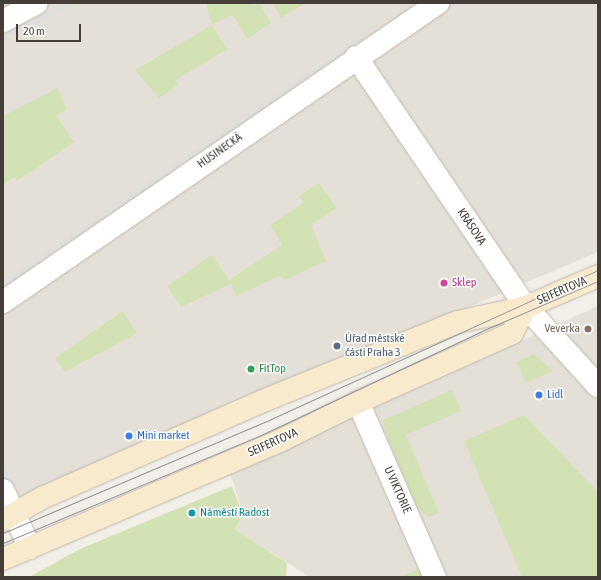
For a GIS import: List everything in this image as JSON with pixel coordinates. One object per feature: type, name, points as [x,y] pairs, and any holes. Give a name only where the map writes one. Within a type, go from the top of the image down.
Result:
[{"type":"street","points":[[3,21],[37,3]]},
{"type":"street","name":"HUSINECKÁ","points":[[3,302],[438,3]]},
{"type":"street","name":"KRÁSOVA","points":[[356,58],[526,307],[598,386]]},
{"type":"street","name":"SEIFERTOVA","points":[[8,517],[42,498],[263,401],[451,325],[526,307],[598,276]]},
{"type":"street","name":"SEIFERTOVA","points":[[3,559],[280,441],[358,402],[512,333],[526,307]]},
{"type":"street","name":"U VIKTORIE","points":[[358,402],[435,577]]},
{"type":"street","points":[[3,490],[8,517],[30,548]]},
{"type":"shaded area","points":[[3,3],[598,3],[598,252],[3,505]]},
{"type":"shaded area","points":[[63,3],[77,3],[3,41],[3,33]]},
{"type":"shaded area","points":[[362,35],[365,51],[3,297],[3,281]]},
{"type":"shaded area","points":[[334,82],[338,87],[3,316],[3,309]]},
{"type":"shaded area","points":[[598,306],[598,577],[310,577],[235,529],[243,515],[230,472]]},
{"type":"shaded area","points":[[3,463],[16,485],[10,488],[3,475]]},
{"type":"green space","points":[[206,3],[252,3],[253,6],[259,3],[271,23],[247,39],[233,15],[212,24],[227,49],[176,80],[178,85],[159,98],[135,70],[212,25]]},
{"type":"green space","points":[[273,3],[306,3],[281,18]]},
{"type":"green space","points":[[57,88],[67,109],[56,116],[74,142],[17,181],[14,177],[3,185],[3,116]]},
{"type":"green space","points":[[319,183],[337,208],[311,225],[326,261],[285,280],[280,276],[236,296],[231,284],[181,307],[167,286],[212,255],[229,280],[282,245],[270,225],[303,203],[299,196]]},
{"type":"green space","points":[[123,311],[137,333],[65,372],[55,358]]},
{"type":"green space","points":[[534,354],[553,371],[526,383],[516,362]]},
{"type":"green space","points":[[452,390],[461,411],[406,435],[439,513],[428,517],[417,507],[386,434],[383,420]]},
{"type":"green space","points":[[524,415],[598,492],[598,577],[522,577],[464,441]]},
{"type":"green space","name":"Náměstí Radost","points":[[232,486],[243,515],[235,529],[287,563],[286,577],[29,577],[80,549]]},
{"type":"green space","points":[[419,569],[422,577],[405,577],[404,575]]},
{"type":"tram line","points":[[3,533],[271,419],[598,270]]},
{"type":"tram line","points":[[3,543],[259,436],[491,327],[598,281]]},
{"type":"place","name":"Sklep","points":[[444,283]]},
{"type":"place","name":"Veverka","points":[[588,329]]},
{"type":"place","name":"Úřad městské části Praha 3","points":[[337,346]]},
{"type":"place","name":"FitTop","points":[[251,369]]},
{"type":"place","name":"Lidl","points":[[539,395]]},
{"type":"place","name":"Mini market","points":[[129,436]]},
{"type":"place","name":"Náměstí Radost","points":[[192,513]]}]
